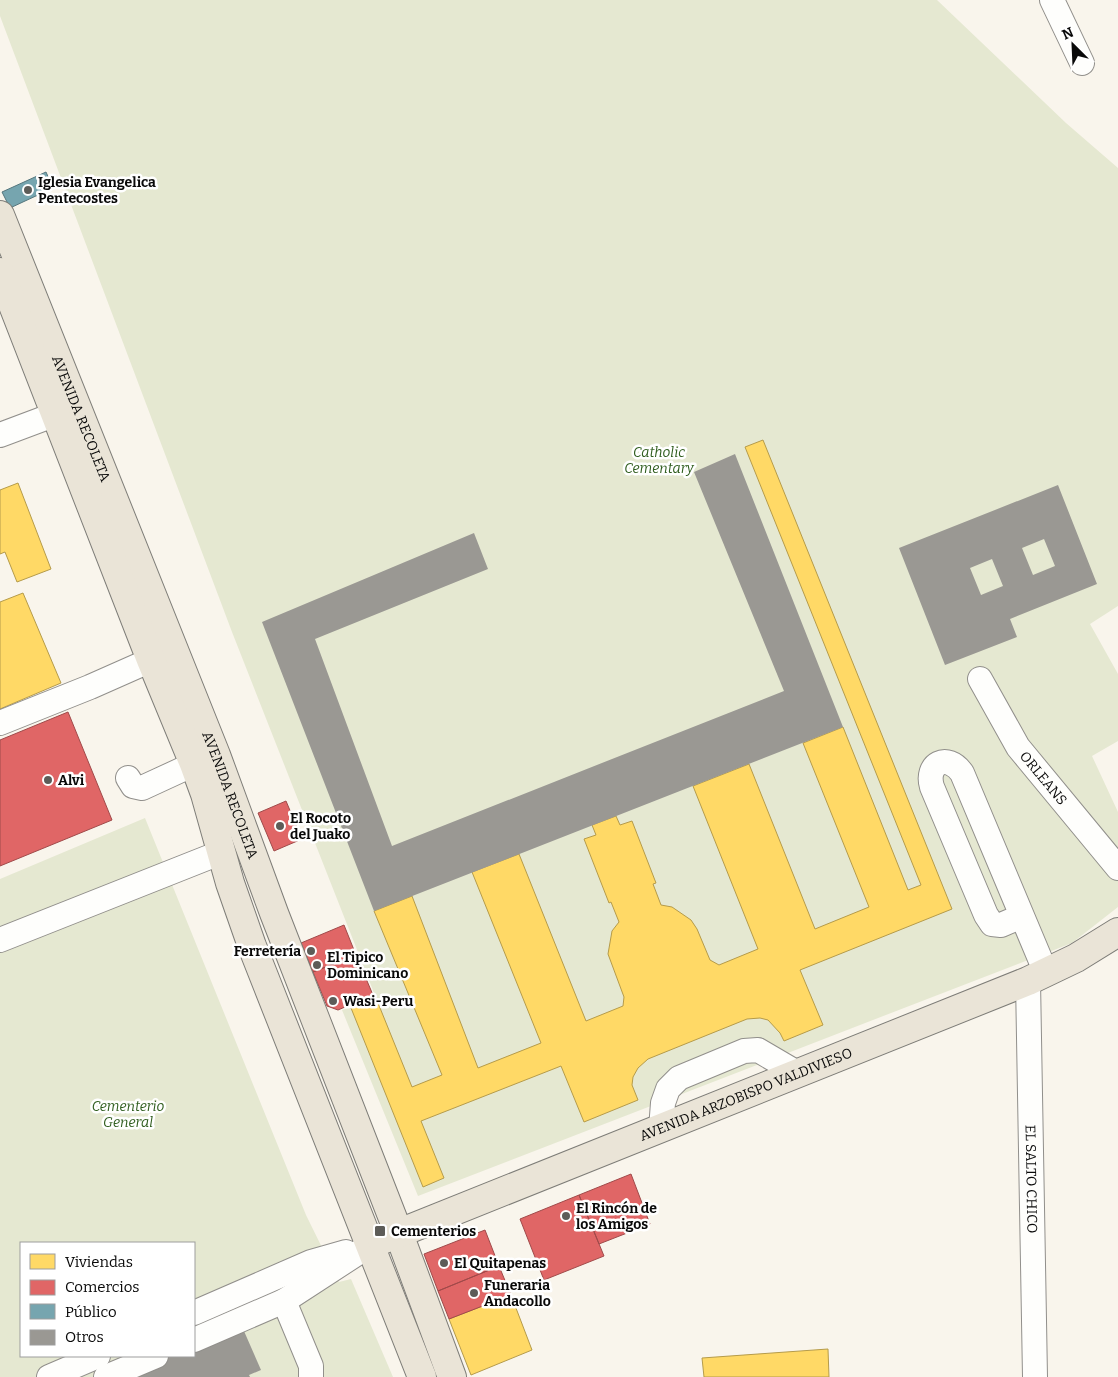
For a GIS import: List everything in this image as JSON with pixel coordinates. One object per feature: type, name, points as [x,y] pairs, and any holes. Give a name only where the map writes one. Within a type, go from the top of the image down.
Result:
[{"type":"main road","name":"AVENIDA RECOLETA","points":[[0,215],[216,755],[274,913],[399,1234],[452,1377]]},
{"type":"main road","name":"AVENIDA RECOLETA","points":[[0,272],[194,764],[205,794],[235,899],[252,946],[422,1377]]},
{"type":"main road","name":"AVENIDA ARZOBISPO VALDIVIESO","points":[[370,1245],[661,1130],[1037,977],[1076,958],[1118,932]]},
{"type":"street","points":[[1052,0],[1082,63]]},
{"type":"street","points":[[0,435],[56,414]]},
{"type":"street","points":[[0,723],[152,660]]},
{"type":"street","name":"ORLEANS","points":[[980,679],[1018,747],[1118,868]]},
{"type":"street","points":[[1022,916],[1001,925],[992,924],[986,915],[932,788],[929,778],[932,770],[939,763],[948,762],[956,765],[962,773],[1022,916],[1037,977]]},
{"type":"street","points":[[128,778],[133,786],[142,788],[194,764]]},
{"type":"street","points":[[0,940],[222,852]]},
{"type":"street","name":"EL SALTO CHICO","points":[[1035,1377],[1037,977]]},
{"type":"street","points":[[661,1130],[663,1103],[668,1088],[679,1078],[744,1051],[758,1050],[799,1074]]},
{"type":"street","points":[[195,1340],[284,1301],[370,1245]]},
{"type":"street","points":[[195,1313],[311,1262],[370,1245]]},
{"type":"street","points":[[284,1301],[310,1366],[311,1377]]},
{"type":"street","points":[[49,1377],[96,1357]]},
{"type":"street","points":[[106,1377],[154,1357]]},
{"type":"green space","name":"Catholic Cementary","points":[[0,0],[937,0],[1066,123],[1118,168],[1118,606],[1090,624],[1118,674],[1118,741],[1092,756],[1118,812],[1118,907],[1072,943],[418,1196],[342,1010],[376,998],[232,632],[0,16]]},
{"type":"green space","name":"Cementerio General","points":[[145,818],[306,1215],[339,1282],[351,1279],[393,1377],[0,1377],[0,879]]},
{"type":"building: Viviendas","points":[[763,440],[952,909],[800,970],[823,1025],[784,1041],[780,1033],[768,1020],[760,1018],[747,1019],[648,1059],[638,1068],[633,1077],[632,1085],[638,1100],[584,1122],[561,1066],[421,1121],[444,1178],[423,1187],[351,1008],[376,998],[412,1087],[442,1075],[374,911],[412,896],[478,1068],[541,1043],[472,872],[519,854],[586,1021],[623,1006],[624,997],[608,954],[612,931],[619,922],[611,902],[609,903],[584,839],[596,835],[592,825],[616,816],[620,825],[632,821],[656,883],[653,884],[661,905],[672,907],[691,920],[697,929],[710,960],[719,965],[758,949],[693,786],[749,764],[815,929],[869,907],[803,743],[843,727],[908,890],[921,885],[745,447]]},
{"type":"building: Viviendas","points":[[18,483],[51,569],[17,582],[5,552],[0,554],[0,490]]},
{"type":"building: Viviendas","points":[[23,593],[61,683],[0,709],[0,602]]},
{"type":"building: Viviendas","points":[[511,1295],[532,1350],[471,1375],[449,1319]]},
{"type":"building: Viviendas","points":[[828,1349],[829,1377],[704,1377],[702,1358]]},
{"type":"building: Comercios","name":"Alvi","points":[[68,712],[112,820],[0,866],[0,740]]},
{"type":"building: Comercios","name":"El Rocoto del Juako","points":[[286,801],[302,839],[274,851],[258,813]]},
{"type":"building: Comercios","points":[[344,925],[356,955],[313,972],[301,943]]},
{"type":"building: Comercios","points":[[356,955],[373,995],[338,1010],[327,1006],[313,972]]},
{"type":"building: Comercios","points":[[631,1174],[650,1224],[599,1244],[579,1195]]},
{"type":"building: Comercios","points":[[579,1195],[604,1256],[544,1280],[520,1219]]},
{"type":"building: Comercios","points":[[485,1230],[499,1266],[438,1291],[424,1254]]},
{"type":"building: Comercios","name":"Funeraria Andacollo","points":[[499,1266],[511,1295],[449,1319],[438,1291]]},
{"type":"building: Público","name":"Iglesia Evangelica Pentecostes","points":[[46,172],[53,188],[10,208],[2,192]]},
{"type":"building: Otros","points":[[735,454],[843,727],[374,911],[262,622],[474,533],[488,569],[315,639],[392,846],[784,691],[694,472]]},
{"type":"building: Otros","points":[[1058,485],[1097,584],[1010,619],[1017,637],[945,665],[899,548]],"holes":[[[1044,539],[1055,566],[1033,575],[1022,548]],[[992,559],[1003,586],[981,595],[970,568]]]},
{"type":"building: Otros","points":[[240,1322],[261,1370],[249,1375],[250,1377],[120,1377],[165,1357],[195,1357],[195,1343]]},
{"type":"place","name":"Iglesia Evangelica Pentecostes","points":[[28,190]]},
{"type":"place","name":"Alvi","points":[[48,780]]},
{"type":"place","name":"El Rocoto del Juako","points":[[280,826]]},
{"type":"place","name":"Ferretería","points":[[311,951]]},
{"type":"place","name":"El Tipico Dominicano","points":[[317,965]]},
{"type":"place","name":"Wasi-Peru","points":[[333,1001]]},
{"type":"place","name":"El Rincón de los Amigos","points":[[566,1216]]},
{"type":"place","name":"Cementerios","points":[[380,1231]]},
{"type":"place","name":"El Quitapenas","points":[[444,1263]]},
{"type":"place","name":"Funeraria Andacollo","points":[[474,1293]]}]
